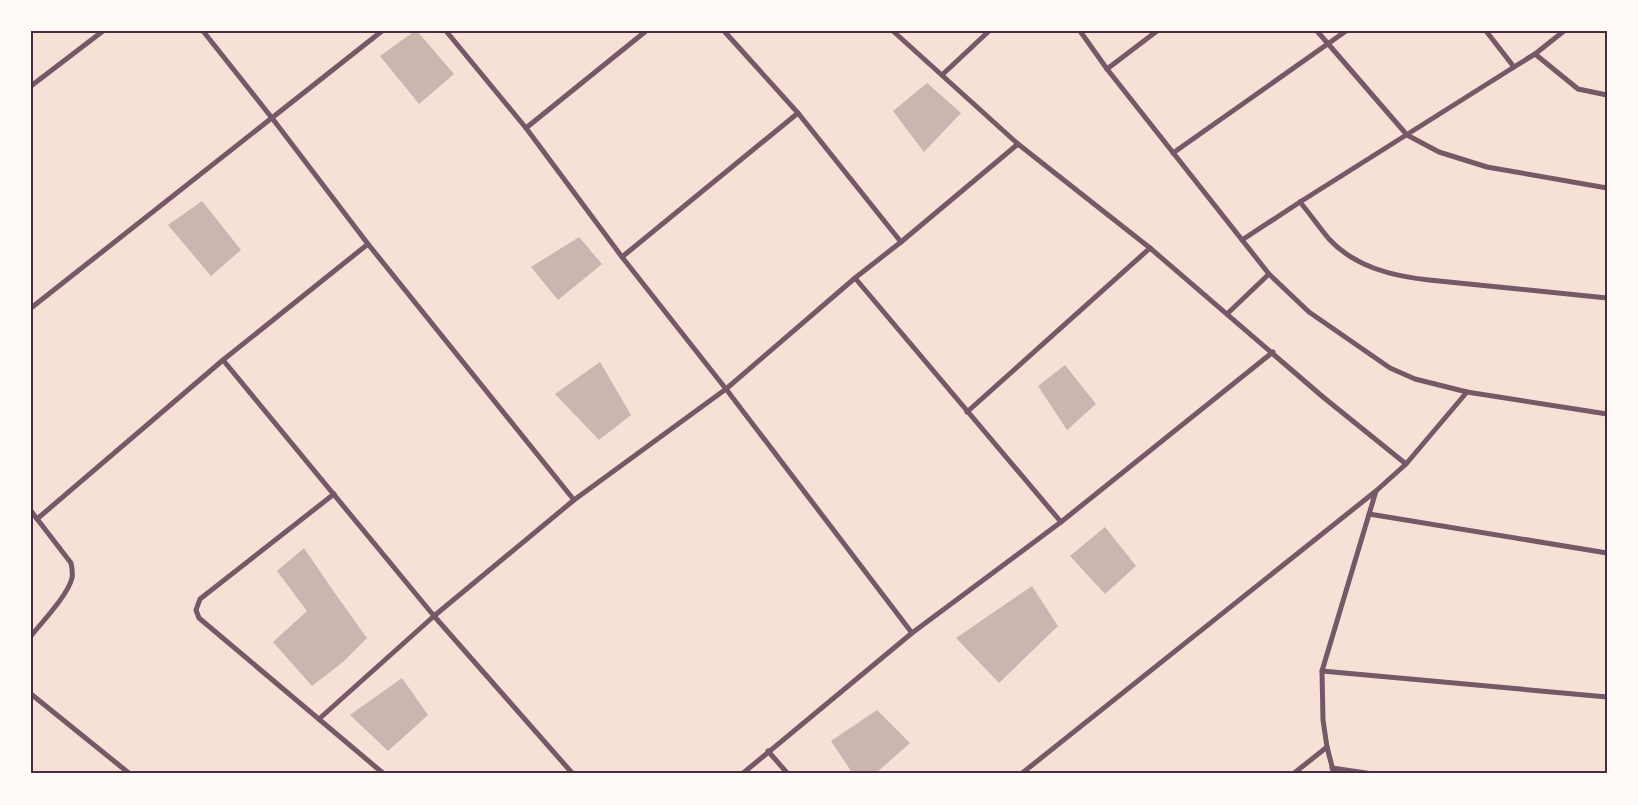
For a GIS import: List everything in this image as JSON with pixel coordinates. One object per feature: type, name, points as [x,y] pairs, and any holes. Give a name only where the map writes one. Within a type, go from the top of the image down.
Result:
[{"type":"street","points":[[31,86],[103,31]]},
{"type":"street","points":[[204,31],[368,244],[574,500]]},
{"type":"street","points":[[31,308],[382,31]]},
{"type":"street","points":[[446,31],[526,128],[622,257],[726,389],[912,633]]},
{"type":"street","points":[[526,128],[646,31]]},
{"type":"street","points":[[724,31],[798,113],[901,242]]},
{"type":"street","points":[[893,31],[1018,144],[1150,248],[1323,397],[1406,464]]},
{"type":"street","points":[[942,75],[989,31]]},
{"type":"street","points":[[1080,31],[1107,69],[1269,274],[1310,312],[1390,368],[1415,379],[1467,392],[1607,414]]},
{"type":"street","points":[[1107,69],[1157,31]]},
{"type":"street","points":[[1317,31],[1408,136],[1439,152],[1487,166],[1607,188]]},
{"type":"street","points":[[1174,153],[1346,31]]},
{"type":"street","points":[[1486,31],[1514,67]]},
{"type":"street","points":[[1242,240],[1535,54],[1564,31]]},
{"type":"street","points":[[1535,54],[1578,89],[1607,95]]},
{"type":"street","points":[[622,257],[798,113]]},
{"type":"street","points":[[319,719],[434,616],[574,500],[726,389],[855,278],[1018,144]]},
{"type":"street","points":[[1300,202],[1330,240],[1368,266],[1381,272],[1419,279],[1607,298]]},
{"type":"street","points":[[37,519],[224,360],[368,244]]},
{"type":"street","points":[[967,412],[1150,248]]},
{"type":"street","points":[[1227,314],[1269,274]]},
{"type":"street","points":[[855,278],[1061,522]]},
{"type":"street","points":[[742,774],[912,633],[1061,522],[1273,352]]},
{"type":"street","points":[[224,360],[434,616],[573,774]]},
{"type":"street","points":[[1021,774],[1376,491],[1406,464],[1467,392]]},
{"type":"street","points":[[1373,774],[1333,771],[1323,720],[1322,671],[1376,491]]},
{"type":"street","points":[[334,494],[200,599],[196,610],[199,618],[384,774]]},
{"type":"street","points":[[31,512],[71,562],[72,572],[72,579],[66,593],[31,636]]},
{"type":"street","points":[[1369,514],[1607,553]]},
{"type":"street","points":[[1322,671],[1607,697]]},
{"type":"street","points":[[31,694],[130,774]]},
{"type":"street","points":[[1293,774],[1327,747]]},
{"type":"street","points":[[768,751],[788,774]]},
{"type":"building","points":[[415,31],[454,74],[419,104],[380,56]]},
{"type":"building","points":[[927,83],[961,113],[924,152],[893,111]]},
{"type":"building","points":[[202,201],[241,250],[211,276],[168,225]]},
{"type":"building","points":[[579,237],[602,264],[558,300],[531,267]]},
{"type":"building","points":[[600,362],[631,415],[599,440],[555,394]]},
{"type":"building","points":[[1065,365],[1096,404],[1067,430],[1038,386]]},
{"type":"building","points":[[1105,527],[1136,566],[1105,594],[1070,556]]},
{"type":"building","points":[[304,548],[367,638],[343,662],[312,686],[273,642],[307,611],[277,571]]},
{"type":"building","points":[[1032,586],[1058,626],[999,683],[956,638]]},
{"type":"building","points":[[402,678],[428,715],[388,751],[350,715]]},
{"type":"building","points":[[877,710],[910,743],[875,774],[853,774],[831,741]]}]
